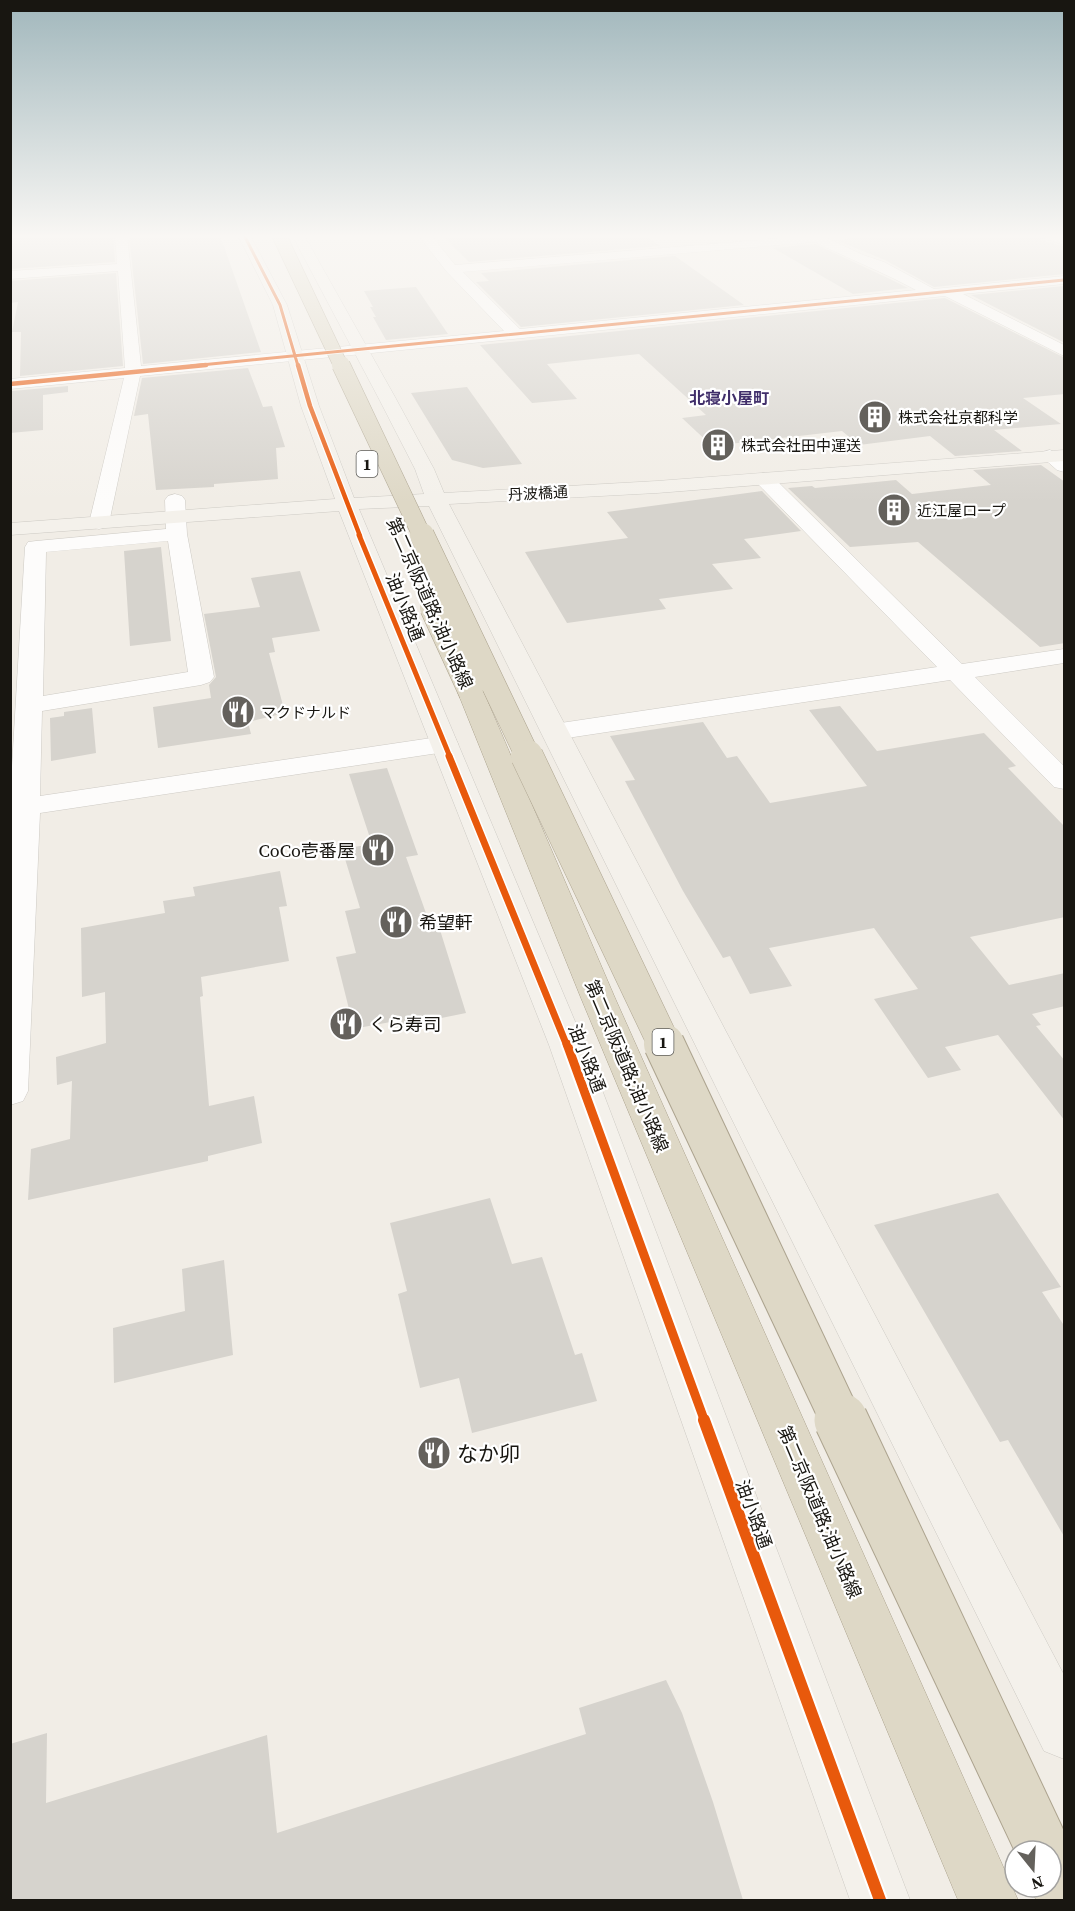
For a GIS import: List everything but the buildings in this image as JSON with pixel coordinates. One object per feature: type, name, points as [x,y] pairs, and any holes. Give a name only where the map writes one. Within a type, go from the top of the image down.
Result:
[{"type":"highway","name":"1","points":[[302,324],[360,449]]},
{"type":"highway","name":"第二京阪道路;油小路線","points":[[321,324],[644,1001],[1038,1839]]},
{"type":"highway","name":"第二京阪道路;油小路線","points":[[355,492],[394,523]]},
{"type":"highway","name":"第二京阪道路;油小路線","points":[[423,587],[471,693],[602,1009],[988,1900]]},
{"type":"street","points":[[101,514],[133,372],[129,324]]},
{"type":"street","name":"油小路通","points":[[285,324],[310,406],[355,492],[445,744],[567,1046],[880,1900]]},
{"type":"street","points":[[347,324],[434,491],[554,732],[1065,1731]]},
{"type":"street","points":[[506,324],[517,335]]},
{"type":"street","points":[[10,384],[624,324]]},
{"type":"street","points":[[681,324],[693,334]]},
{"type":"street","points":[[1007,324],[1065,351]]},
{"type":"street","points":[[606,326],[624,341]]},
{"type":"street","name":"丹波橋通","points":[[434,491],[661,468],[756,471],[1065,440]]},
{"type":"street","points":[[1032,442],[1060,459]]},
{"type":"street","name":"丹波橋通","points":[[10,513],[176,517],[355,492],[434,491],[756,471],[1060,459]]},
{"type":"street","points":[[756,471],[1065,781]]},
{"type":"street","name":"丹波橋通","points":[[10,529],[101,514]]},
{"type":"street","points":[[10,1091],[18,808],[29,706],[28,548],[176,517],[201,677],[29,706]]},
{"type":"street","points":[[554,732],[1065,656]]},
{"type":"street","points":[[18,808],[445,744]]},
{"type":"cycle path","points":[[286,324],[310,406],[341,490],[567,1045],[880,1900]]},
{"type":"cycle path","points":[[10,384],[616,324]]},
{"type":"place","name":"株式会社京都科学","points":[[875,417]]},
{"type":"place","name":"株式会社田中運送","points":[[718,445]]},
{"type":"place","name":"近江屋ロープ","points":[[894,510]]},
{"type":"place","name":"マクドナルド","points":[[238,712]]},
{"type":"place","name":"CoCo壱番屋","points":[[378,850]]},
{"type":"place","name":"希望軒","points":[[396,922]]},
{"type":"place","name":"くら寿司","points":[[346,1024]]},
{"type":"place","name":"なか卯","points":[[434,1453]]},
{"type":"district","name":"北寝小屋町","points":[[729,398]]}]
